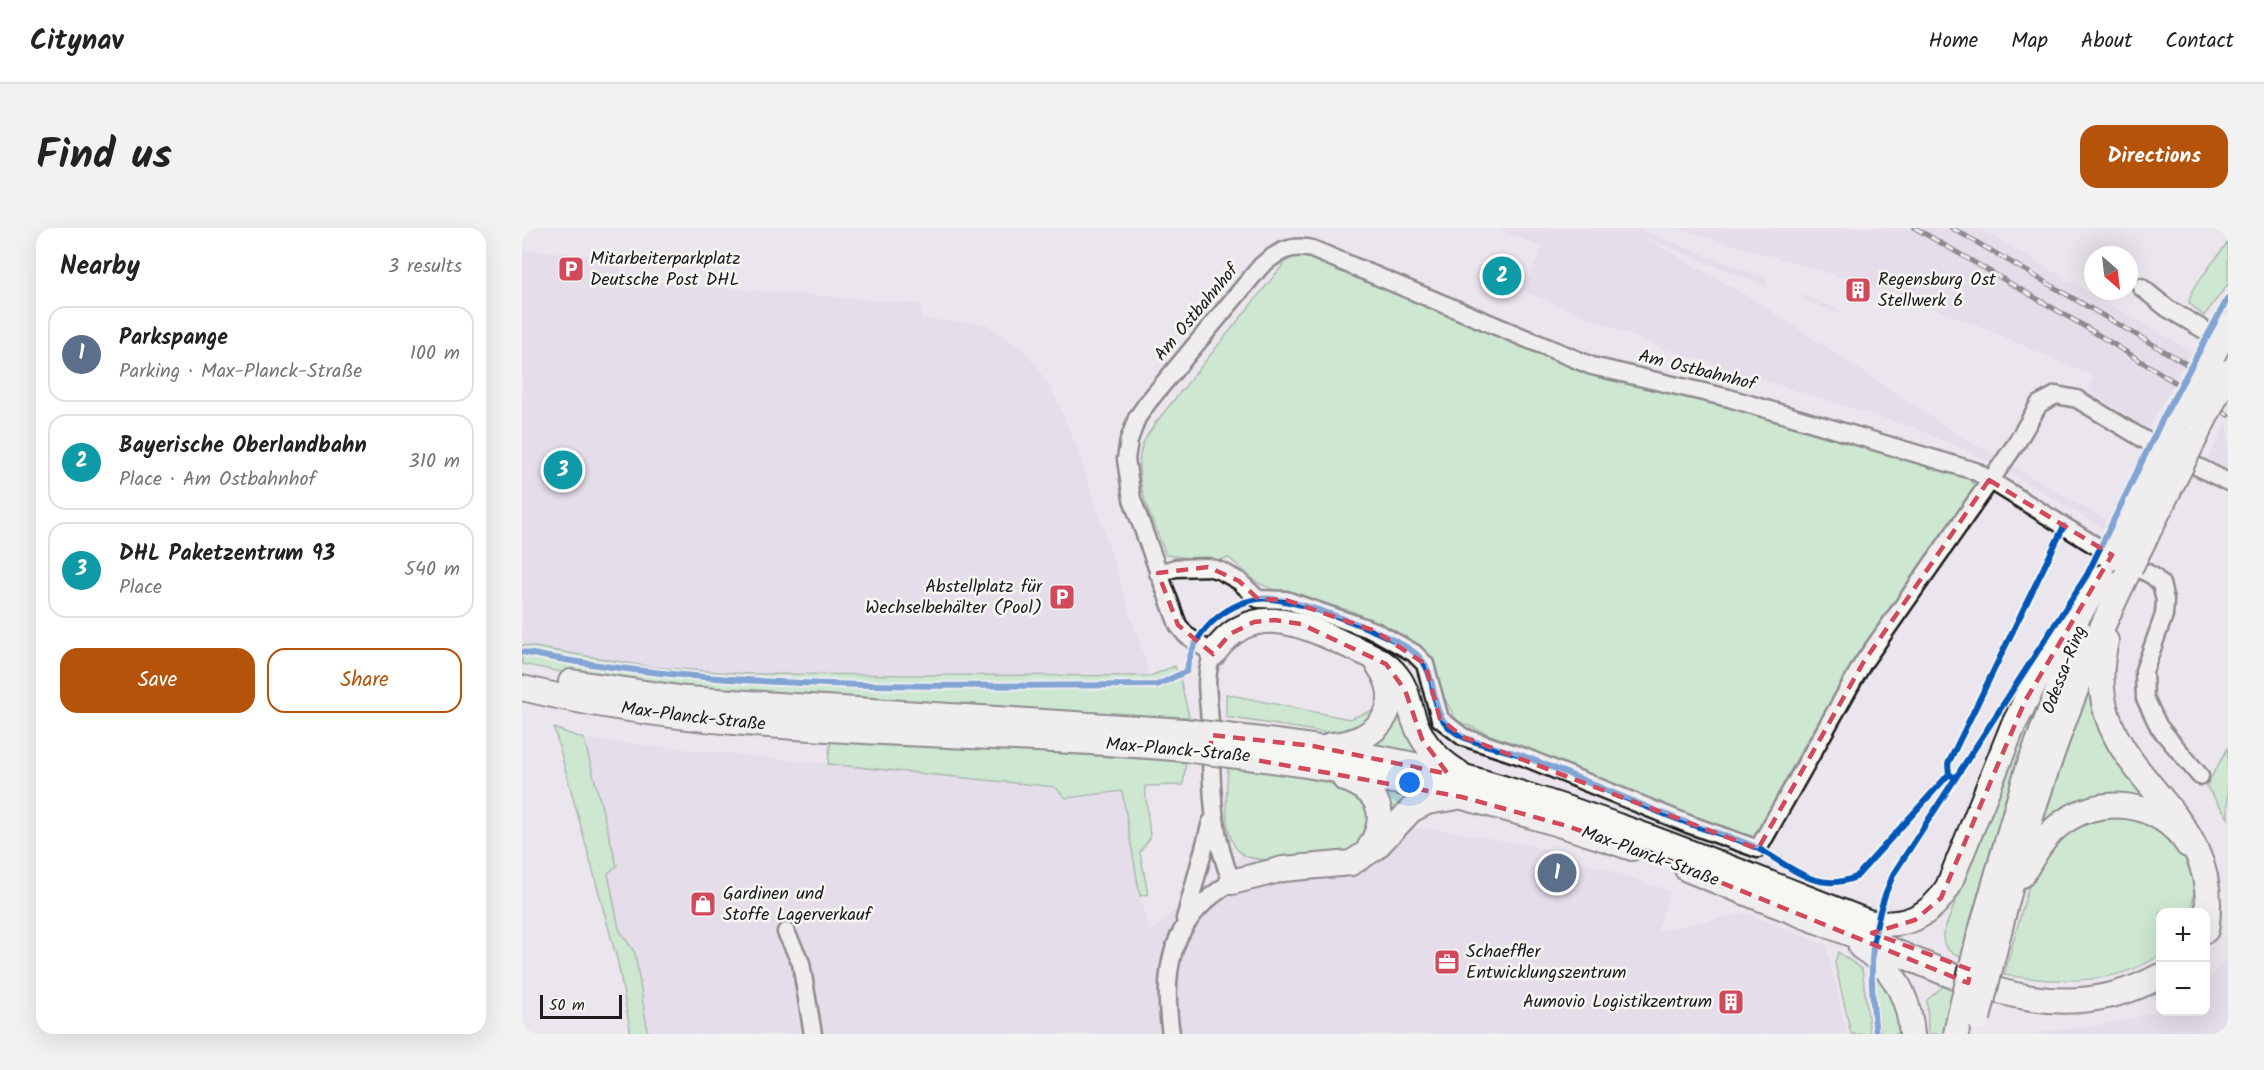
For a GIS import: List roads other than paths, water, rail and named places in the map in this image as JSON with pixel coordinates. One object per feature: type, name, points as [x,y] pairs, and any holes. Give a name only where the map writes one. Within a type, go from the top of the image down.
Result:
[{"type":"highway","name":"Odessa-Ring","points":[[1988,941],[2003,915],[2021,847],[2116,572],[2176,422],[2228,327]]},
{"type":"highway","name":"Odessa-Ring","points":[[1967,1025],[2028,769],[2061,676],[2116,572],[2228,372]]},
{"type":"highway","points":[[1738,871],[1868,922],[1887,925],[1902,924],[1915,920],[1934,907],[1948,887],[1961,860],[2013,726],[2035,681],[2116,572]]},
{"type":"highway","points":[[2116,572],[2104,652],[2102,694],[2107,713],[2124,745],[2187,818],[2207,852],[2212,868],[2214,897],[2210,912]]},
{"type":"highway","points":[[1213,654],[1230,633],[1254,622],[1275,620],[1301,624],[1370,655],[1386,664],[1397,676],[1406,690],[1416,727],[1430,750],[1465,788],[1411,810],[1365,856],[1351,863],[1283,869],[1232,882]]},
{"type":"highway","points":[[1311,756],[1350,743],[1373,732],[1383,721],[1389,706],[1390,692],[1381,669],[1370,655]]},
{"type":"highway","name":"Max-Planck-Straße","points":[[522,671],[599,687],[686,699],[1184,740],[1311,756],[1567,808],[1738,871]]},
{"type":"highway","name":"Max-Planck-Straße","points":[[522,688],[679,716],[775,725],[1184,740]]},
{"type":"highway","points":[[1311,756],[1360,785],[1370,792],[1377,802],[1380,819],[1376,837],[1365,856]]},
{"type":"highway","name":"Max-Planck-Straße","points":[[1465,788],[1630,847],[1812,920]]},
{"type":"highway","points":[[2003,915],[2034,855],[2057,827],[2090,808],[2112,805],[2133,806],[2150,811],[2168,821],[2182,836],[2193,853],[2200,878],[2198,908]]},
{"type":"highway","points":[[1738,871],[1900,944],[2005,981],[2055,987],[2102,985],[2126,978],[2156,964]]},
{"type":"highway","points":[[1812,920],[1950,976],[2004,994],[2078,999],[2129,990],[2156,978]]},
{"type":"highway","points":[[1812,920],[1880,959],[1905,997],[1912,1034]]},
{"type":"street","name":"Am Ostbahnhof","points":[[1213,654],[1186,635],[1178,625],[1158,573],[1128,480],[1126,459],[1131,430],[1148,402],[1262,266],[1280,252],[1294,247],[1312,249],[1592,366],[1729,398],[1975,471],[2093,544],[2153,576],[2161,584],[2165,600],[2163,615],[2144,671],[2145,698],[2158,727],[2200,776]]},
{"type":"street","points":[[2141,287],[2167,308],[2228,344]]},
{"type":"street","points":[[1158,573],[1176,568],[1208,567],[1239,581],[1258,598],[1286,600],[1375,631],[1414,653],[1425,664],[1440,719],[1463,737],[1524,756],[1688,824],[1758,849],[1863,663],[2016,444],[2039,404],[2046,398],[2064,394],[2077,399],[2145,440],[2228,482]]},
{"type":"street","points":[[1183,929],[1205,901],[1232,882],[1222,859],[1213,815],[1210,723],[1205,683],[1213,654]]},
{"type":"street","points":[[1172,1034],[1167,1003],[1168,971],[1183,929],[1213,815]]},
{"type":"street","points":[[786,932],[801,963],[813,1034]]},
{"type":"railway","points":[[1915,228],[2084,326],[2228,415]]},
{"type":"railway","points":[[1952,228],[2228,388]]},
{"type":"place","name":"Mitarbeiterparkplatz Deutsche Post DHL","points":[[571,269]]},
{"type":"place","name":"Bayerische Oberlandbahn","points":[[1502,276]]},
{"type":"place","name":"Regensburg Ost Stellwerk 6","points":[[1858,290]]},
{"type":"place","name":"DHL Paketzentrum 93","points":[[563,470]]},
{"type":"place","name":"Abstellplatz für Wechselbehälter (Pool)","points":[[1062,597]]},
{"type":"place","name":"Parkspange","points":[[1557,873]]},
{"type":"place","name":"Gardinen und Stoffe Lagerverkauf","points":[[703,904]]},
{"type":"place","name":"Schaeffler Entwicklungszentrum","points":[[1447,962]]},
{"type":"place","name":"Aumovio Logistikzentrum","points":[[1731,1002]]}]
